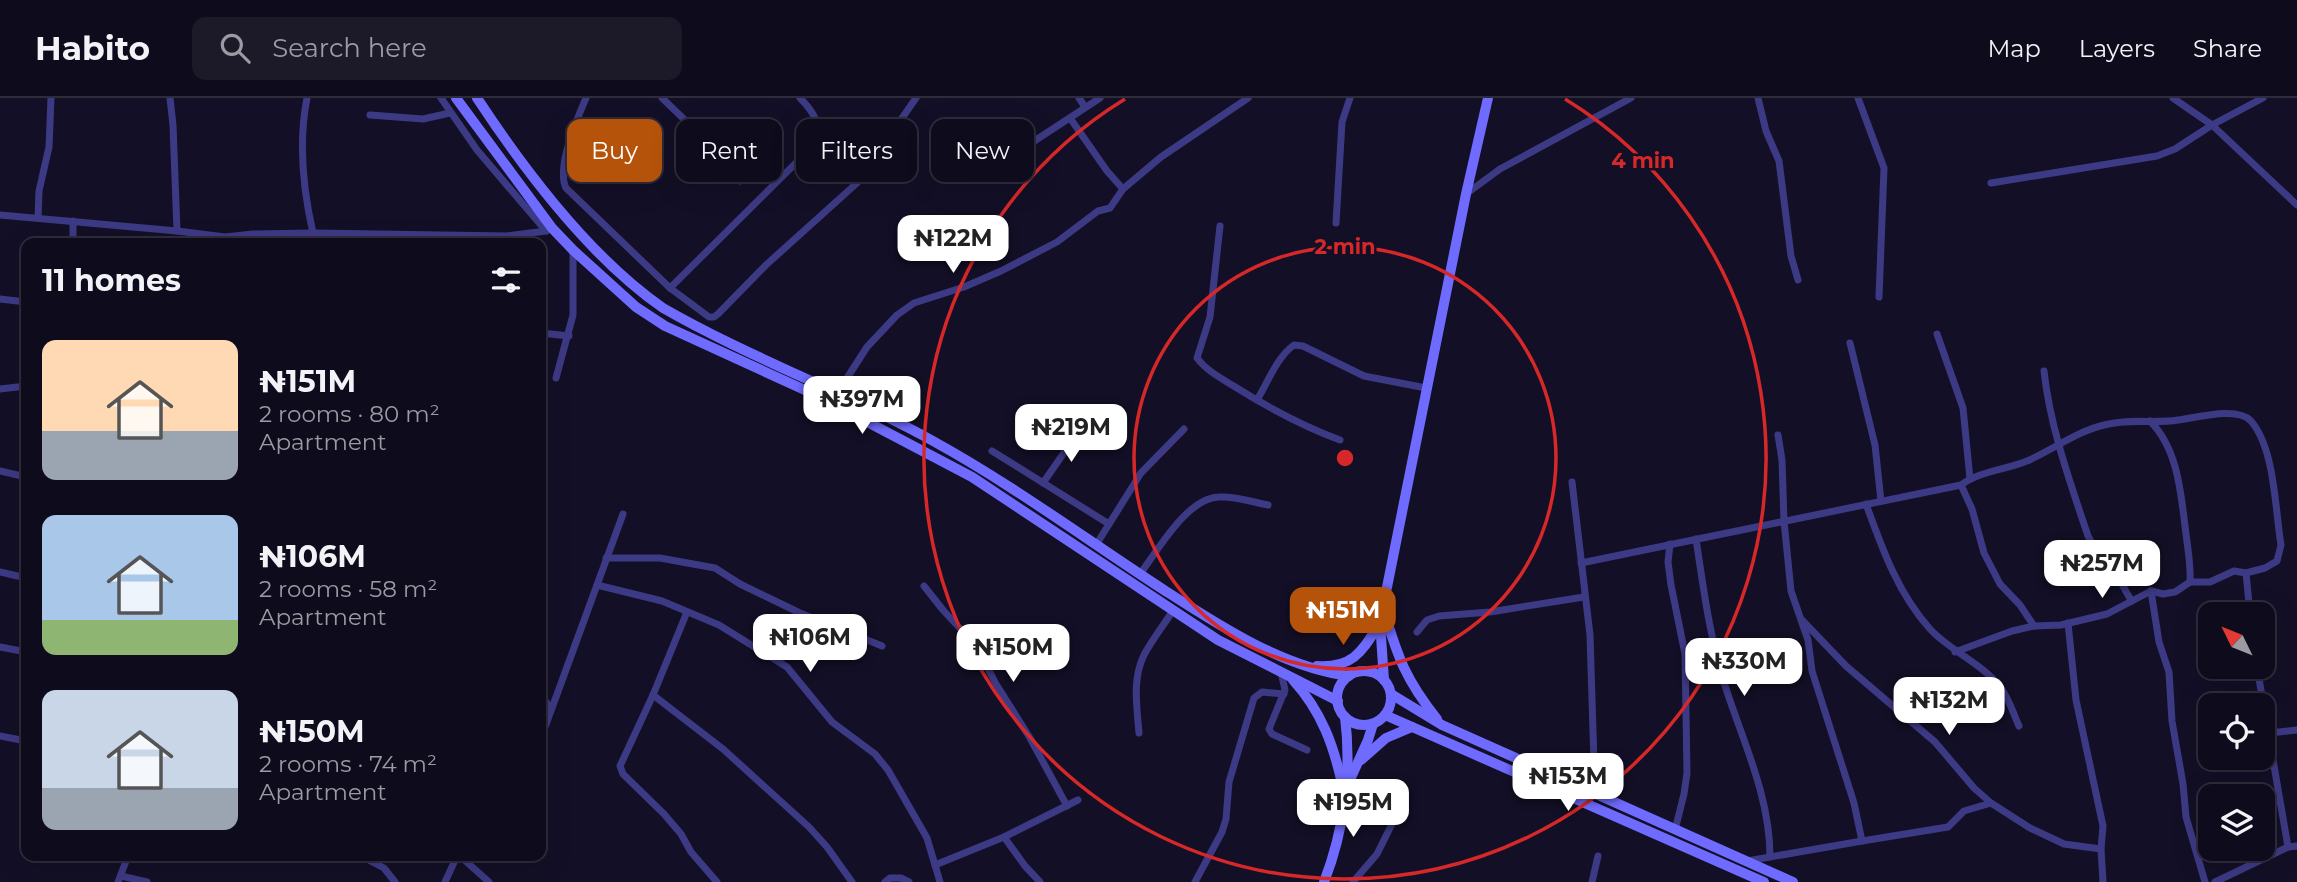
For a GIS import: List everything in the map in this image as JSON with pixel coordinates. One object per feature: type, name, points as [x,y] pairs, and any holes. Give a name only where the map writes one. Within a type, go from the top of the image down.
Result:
[{"type":"main road","points":[[456,98],[549,229],[624,298],[652,318],[818,396],[972,477],[1172,612],[1218,640],[1338,701]]},
{"type":"main road","points":[[477,98],[528,169],[575,226],[644,295],[689,323],[838,392],[932,440],[987,472],[1209,619],[1259,646],[1327,673],[1374,673],[1384,680]]},
{"type":"main road","points":[[1347,785],[1373,724],[1385,715],[1391,702],[1391,694],[1384,680],[1380,626],[1466,194],[1489,98]]},
{"type":"main road","points":[[1383,608],[1398,659],[1441,725]]},
{"type":"main road","points":[[1302,664],[1329,666],[1349,662],[1363,649],[1380,626]]},
{"type":"main road","points":[[1324,882],[1334,858],[1347,785],[1345,717],[1338,701],[1339,689],[1353,674],[1380,626]]},
{"type":"main road","points":[[1284,673],[1314,705],[1324,722],[1345,796]]},
{"type":"main road","points":[[1391,694],[1441,725],[1793,882]]},
{"type":"main road","points":[[1385,715],[1764,882]]},
{"type":"main road","points":[[1345,717],[1355,723],[1373,724]]},
{"type":"main road","points":[[1358,763],[1386,738],[1412,727]]},
{"type":"street","points":[[38,218],[38,191],[48,147],[51,98]]},
{"type":"street","points":[[170,98],[177,231]]},
{"type":"street","points":[[307,98],[303,116],[302,173],[313,233]]},
{"type":"street","points":[[441,98],[477,150],[549,229]]},
{"type":"street","points":[[586,98],[575,123],[565,162],[563,182],[566,188],[670,288],[709,317],[718,314],[766,265],[857,183],[916,98]]},
{"type":"street","points":[[662,98],[684,119]]},
{"type":"street","points":[[670,288],[813,146],[817,121],[812,110],[800,98]]},
{"type":"street","points":[[1079,98],[1085,107]]},
{"type":"street","points":[[1034,140],[1100,98]]},
{"type":"street","points":[[838,392],[867,347],[897,314],[914,303],[964,287],[1057,242],[1098,211],[1110,208],[1123,190],[1190,136],[1248,98]]},
{"type":"street","points":[[1336,223],[1342,122],[1350,98]]},
{"type":"street","points":[[1466,194],[1500,169],[1630,98]]},
{"type":"street","points":[[1758,98],[1766,131],[1779,161],[1791,256],[1798,280]]},
{"type":"street","points":[[1858,98],[1884,167],[1878,297]]},
{"type":"street","points":[[2173,98],[2212,125],[2297,205]]},
{"type":"street","points":[[1991,183],[2157,156],[2175,149],[2212,125],[2263,98]]},
{"type":"street","points":[[370,115],[423,119],[450,113]]},
{"type":"street","points":[[1070,118],[1107,172],[1123,190]]},
{"type":"street","points":[[0,215],[225,237],[313,233],[386,238]]},
{"type":"street","points":[[73,221],[73,238]]},
{"type":"street","points":[[1220,226],[1210,317],[1197,358],[1211,372],[1257,400],[1304,425],[1340,440]]},
{"type":"street","points":[[436,238],[507,236],[549,229]]},
{"type":"street","points":[[556,378],[573,315],[573,250]]},
{"type":"street","points":[[0,299],[21,301]]},
{"type":"street","points":[[546,334],[569,336]]},
{"type":"street","points":[[1937,334],[1963,408],[1970,479]]},
{"type":"street","points":[[1850,343],[1875,445],[1881,501]]},
{"type":"street","points":[[1257,400],[1280,360],[1294,345],[1303,346],[1364,376],[1426,388]]},
{"type":"street","points":[[2044,371],[2046,393],[2059,443],[2088,536],[2094,550],[2118,578],[2132,601]]},
{"type":"street","points":[[0,389],[21,387]]},
{"type":"street","points":[[1581,563],[1961,485],[1970,479],[2022,463],[2078,433],[2104,425],[2138,420],[2176,421],[2223,414],[2244,416],[2250,420],[2266,450],[2272,473],[2281,545],[2280,554],[2273,565],[2246,573],[2234,571],[2210,582],[2190,582],[2175,592],[2163,594],[2151,591],[2107,614],[2068,623],[2035,626],[1991,638],[1955,652]]},
{"type":"street","points":[[2150,421],[2160,433],[2180,484],[2191,565],[2190,582]]},
{"type":"street","points":[[1096,545],[1141,473],[1184,429]]},
{"type":"street","points":[[1043,483],[1079,430]]},
{"type":"street","points":[[1778,435],[1783,460],[1784,521],[1791,591],[1808,640],[1812,671],[1854,803],[1862,841]]},
{"type":"street","points":[[992,452],[1110,524]]},
{"type":"street","points":[[0,471],[21,476]]},
{"type":"street","points":[[1572,482],[1590,635],[1595,795]]},
{"type":"street","points":[[1961,485],[1972,509],[1984,553],[2000,584],[2020,604],[2035,626]]},
{"type":"street","points":[[1140,574],[1185,514],[1198,503],[1219,497],[1268,505]]},
{"type":"street","points":[[1866,504],[1892,572],[1902,589],[1930,629],[2000,686],[2019,726]]},
{"type":"street","points":[[546,724],[623,514]]},
{"type":"street","points":[[1696,539],[1722,676],[1758,781],[1766,817],[1770,857]]},
{"type":"street","points":[[1670,544],[1668,562],[1685,654],[1685,794],[1675,830]]},
{"type":"street","points":[[606,558],[670,559],[715,568],[740,584],[800,613],[882,646]]},
{"type":"street","points":[[0,572],[21,577]]},
{"type":"street","points":[[2246,573],[2249,602]]},
{"type":"street","points":[[597,585],[662,601],[719,625],[787,667],[832,722],[875,754],[903,794],[926,838],[938,882]]},
{"type":"street","points":[[924,586],[978,647],[996,684],[1030,738],[1067,806]]},
{"type":"street","points":[[2151,591],[2159,642],[2169,672],[2172,720],[2186,817],[2205,882]]},
{"type":"street","points":[[1417,632],[1427,620],[1440,616],[1490,612],[1584,597]]},
{"type":"street","points":[[687,612],[653,695],[620,761],[620,770],[664,814],[717,882]]},
{"type":"street","points":[[1139,733],[1136,697],[1139,668],[1145,653],[1172,612]]},
{"type":"street","points":[[1801,619],[1846,666],[1935,742],[1974,788],[1991,803],[2030,828],[2064,844],[2101,849]]},
{"type":"street","points":[[2068,623],[2076,700],[2103,826],[2103,882]]},
{"type":"street","points":[[0,647],[21,651]]},
{"type":"street","points":[[1284,673],[1284,694],[1269,729],[1272,734],[1307,750]]},
{"type":"street","points":[[1195,882],[1226,819],[1229,782],[1254,698],[1262,692],[1284,694]]},
{"type":"street","points":[[546,695],[556,695]]},
{"type":"street","points":[[653,695],[723,749],[801,821],[827,848],[852,882]]},
{"type":"street","points":[[546,702],[551,709]]},
{"type":"street","points":[[2275,732],[2297,730]]},
{"type":"street","points":[[0,736],[21,740]]},
{"type":"street","points":[[2215,882],[2293,847],[2275,762]]},
{"type":"street","points":[[935,865],[1004,837],[1078,800]]},
{"type":"street","points":[[1746,861],[1948,827],[1964,811],[1991,803]]},
{"type":"street","points":[[1353,882],[1377,854],[1402,804]]},
{"type":"street","points":[[1004,837],[1040,882]]},
{"type":"street","points":[[1592,882],[1598,856]]},
{"type":"street","points":[[126,861],[120,879],[148,882]]},
{"type":"street","points":[[371,861],[384,868],[395,882]]},
{"type":"street","points":[[445,882],[456,861]]},
{"type":"street","points":[[464,861],[489,882]]},
{"type":"street","points":[[885,882],[890,878],[901,878],[909,882]]}]
